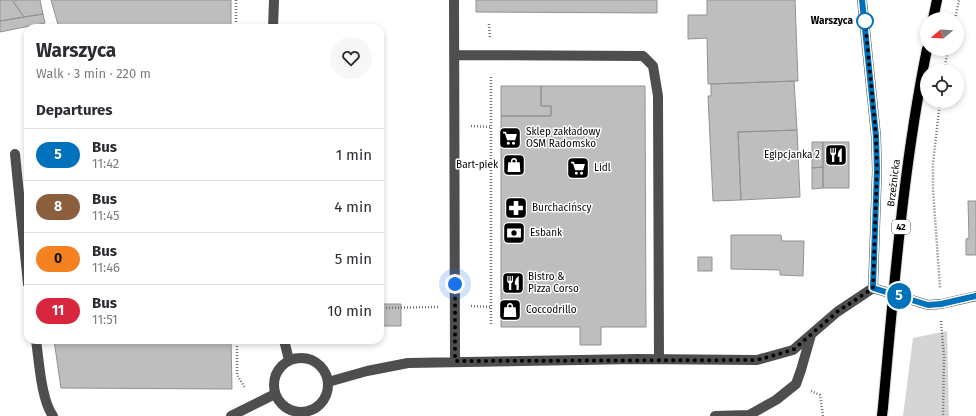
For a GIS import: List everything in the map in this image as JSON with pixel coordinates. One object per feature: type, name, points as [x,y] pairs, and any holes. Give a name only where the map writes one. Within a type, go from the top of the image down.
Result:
[{"type":"main road","points":[[934,12],[937,0]]},
{"type":"main road","name":"Brzeźnicka","points":[[882,411],[897,257],[909,162],[925,56]]},
{"type":"street","points":[[273,24],[274,0]]},
{"type":"street","points":[[454,0],[455,361]]},
{"type":"street","points":[[862,0],[876,136],[877,170],[873,288]]},
{"type":"street","points":[[454,55],[643,56],[653,66],[658,96],[659,359]]},
{"type":"street","points":[[15,154],[24,244]]},
{"type":"street","points":[[873,288],[928,305],[941,304],[976,296]]},
{"type":"street","points":[[328,382],[367,371],[408,362],[659,359],[757,360],[793,350],[837,312],[873,288]]},
{"type":"street","points":[[715,416],[749,415],[776,400],[796,384],[811,334]]},
{"type":"street","points":[[37,344],[42,384],[49,411],[53,416]]},
{"type":"street","points":[[285,344],[289,360]]},
{"type":"street","points":[[302,357],[314,360],[324,370],[328,382],[326,395],[319,406],[306,412],[293,411],[282,405],[275,394],[274,380],[279,368],[289,360],[302,357]]},
{"type":"street","points":[[231,416],[275,394]]},
{"type":"path","points":[[236,0],[236,24]]},
{"type":"path","points":[[956,12],[959,0]]},
{"type":"path","points":[[490,24],[490,41]]},
{"type":"path","points":[[491,77],[491,326]]},
{"type":"path","points":[[939,108],[933,164],[933,189],[944,357],[943,416]]},
{"type":"path","points":[[464,126],[491,127]]},
{"type":"path","points":[[384,308],[444,306]]},
{"type":"path","points":[[464,306],[492,307]]},
{"type":"path","points":[[236,344],[237,375],[244,388]]},
{"type":"path","points":[[808,390],[820,395],[823,416]]},
{"type":"shaded area","points":[[947,331],[949,416],[903,416],[913,338]]},
{"type":"building","points":[[0,0],[12,0],[24,17],[0,21]]},
{"type":"building","points":[[40,0],[43,14],[24,17],[13,1]]},
{"type":"building","points":[[51,0],[231,0],[231,24],[58,24]]},
{"type":"building","points":[[476,0],[657,0],[657,13],[476,12]]},
{"type":"building","points":[[707,0],[795,0],[798,81],[708,84],[707,38],[688,39],[688,15],[707,15]]},
{"type":"building","points":[[43,14],[45,23],[24,24],[24,27],[0,32],[0,21]]},
{"type":"building","points":[[794,81],[797,130],[738,132],[741,200],[713,201],[708,96],[711,96],[711,84]]},
{"type":"building","points":[[501,86],[541,86],[541,106],[551,106],[551,116],[501,116]]},
{"type":"building","points":[[541,86],[645,86],[646,327],[601,327],[601,345],[580,345],[580,327],[501,327],[501,116],[551,116],[551,106],[541,106]]},
{"type":"building","points":[[797,130],[800,197],[741,200],[738,132]]},
{"type":"building","points":[[812,142],[823,142],[823,167],[812,168]]},
{"type":"building","name":"Egipcjanka 2","points":[[823,142],[849,142],[849,188],[823,188]]},
{"type":"building","points":[[823,167],[823,188],[812,189],[812,168]]},
{"type":"building","points":[[968,201],[976,201],[976,255],[966,255],[966,239],[969,238]]},
{"type":"building","points":[[731,235],[781,235],[782,241],[804,241],[803,276],[780,275],[780,270],[731,269]]},
{"type":"building","points":[[698,257],[712,257],[712,271],[698,271]]},
{"type":"building","points":[[384,304],[401,304],[401,326],[384,326]]},
{"type":"building","points":[[55,344],[231,344],[232,389],[61,388]]},
{"type":"bus line","name":"5","points":[[862,0],[874,104],[876,136],[877,170],[873,288],[928,305],[941,304],[976,296]]},
{"type":"place","name":"Warszyca","points":[[865,21]]},
{"type":"place","name":"Sklep zakładowy OSM Radomsko","points":[[510,138]]},
{"type":"place","name":"Egipcjanka 2","points":[[836,155]]},
{"type":"place","name":"Bart-piek","points":[[514,165]]},
{"type":"place","name":"Lidl","points":[[578,168]]},
{"type":"place","name":"Burchacińscy","points":[[516,208]]},
{"type":"place","name":"Esbank","points":[[514,233]]},
{"type":"place","name":"Bistro & Pizza Corso","points":[[513,283]]},
{"type":"place","name":"Coccodrillo","points":[[510,310]]},
{"type":"route","points":[[455,284],[455,361],[682,359],[757,360],[793,350],[837,312],[873,288],[877,170],[876,136],[865,21]]}]
